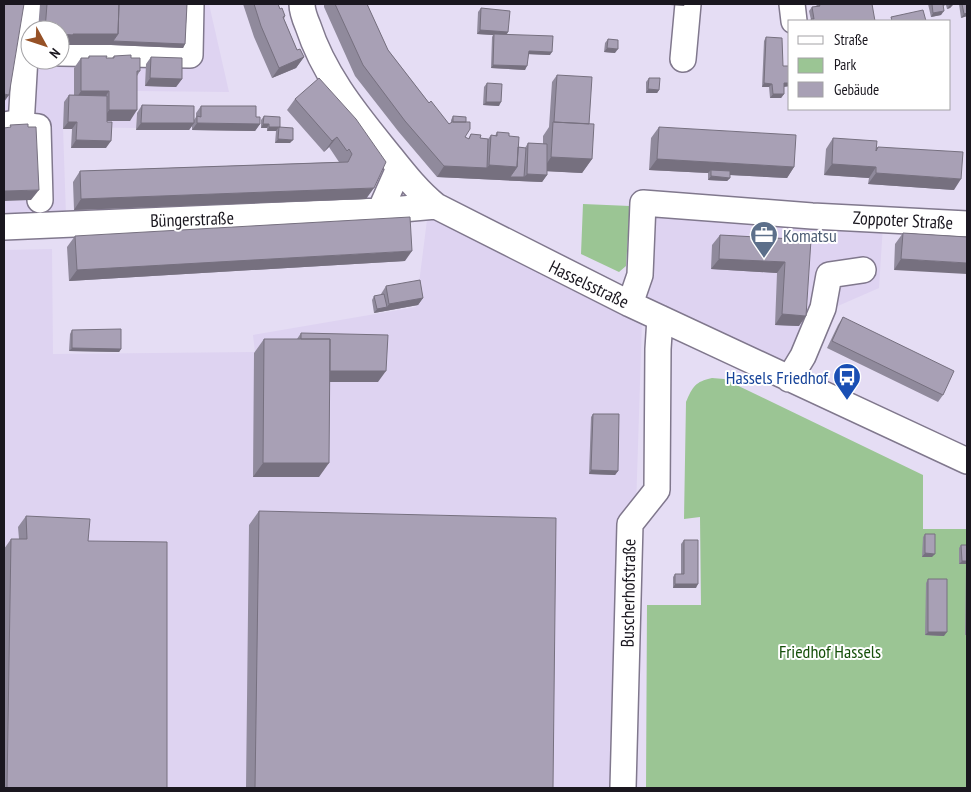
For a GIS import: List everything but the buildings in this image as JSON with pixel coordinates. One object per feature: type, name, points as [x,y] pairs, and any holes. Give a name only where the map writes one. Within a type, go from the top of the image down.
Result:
[{"type":"street","points":[[28,4],[28,20]]},
{"type":"street","points":[[70,53],[190,55],[191,4]]},
{"type":"street","name":"Hasselsstraße","points":[[302,4],[313,42],[328,72],[348,103],[399,168],[423,196],[436,206],[630,304],[967,461]]},
{"type":"street","points":[[683,59],[688,4]]},
{"type":"street","points":[[792,4],[794,20]]},
{"type":"street","points":[[24,70],[12,125],[38,127],[40,200]]},
{"type":"street","points":[[380,211],[399,168]]},
{"type":"street","name":"Zoppoter Straße","points":[[630,304],[640,275],[642,203],[812,216],[967,224]]},
{"type":"street","name":"Büngerstraße","points":[[4,227],[380,211],[436,206]]},
{"type":"street","points":[[789,379],[803,356],[823,308],[829,275],[864,270]]},
{"type":"street","name":"Buscherhofstraße","points":[[623,788],[630,524],[657,490],[660,318]]},
{"type":"shaded area","points":[[4,4],[209,4],[229,92],[137,91],[136,128],[63,127],[66,216],[4,219]]},
{"type":"shaded area","points":[[649,210],[883,225],[879,288],[831,309],[797,375],[643,300]]},
{"type":"shaded area","points":[[428,212],[642,321],[627,788],[4,788],[4,250],[52,249],[53,354],[255,352],[253,335],[416,307]]},
{"type":"green space","points":[[583,204],[630,206],[626,266],[619,272],[581,254]]},
{"type":"green space","name":"Friedhof Hassels","points":[[712,378],[724,379],[923,475],[923,529],[967,529],[967,788],[646,788],[647,605],[701,605],[700,517],[684,519],[686,402],[695,386],[702,381]]},
{"type":"place","name":"Komatsu","points":[[764,259]]},
{"type":"place","name":"Hassels Friedhof","points":[[847,401]]}]
